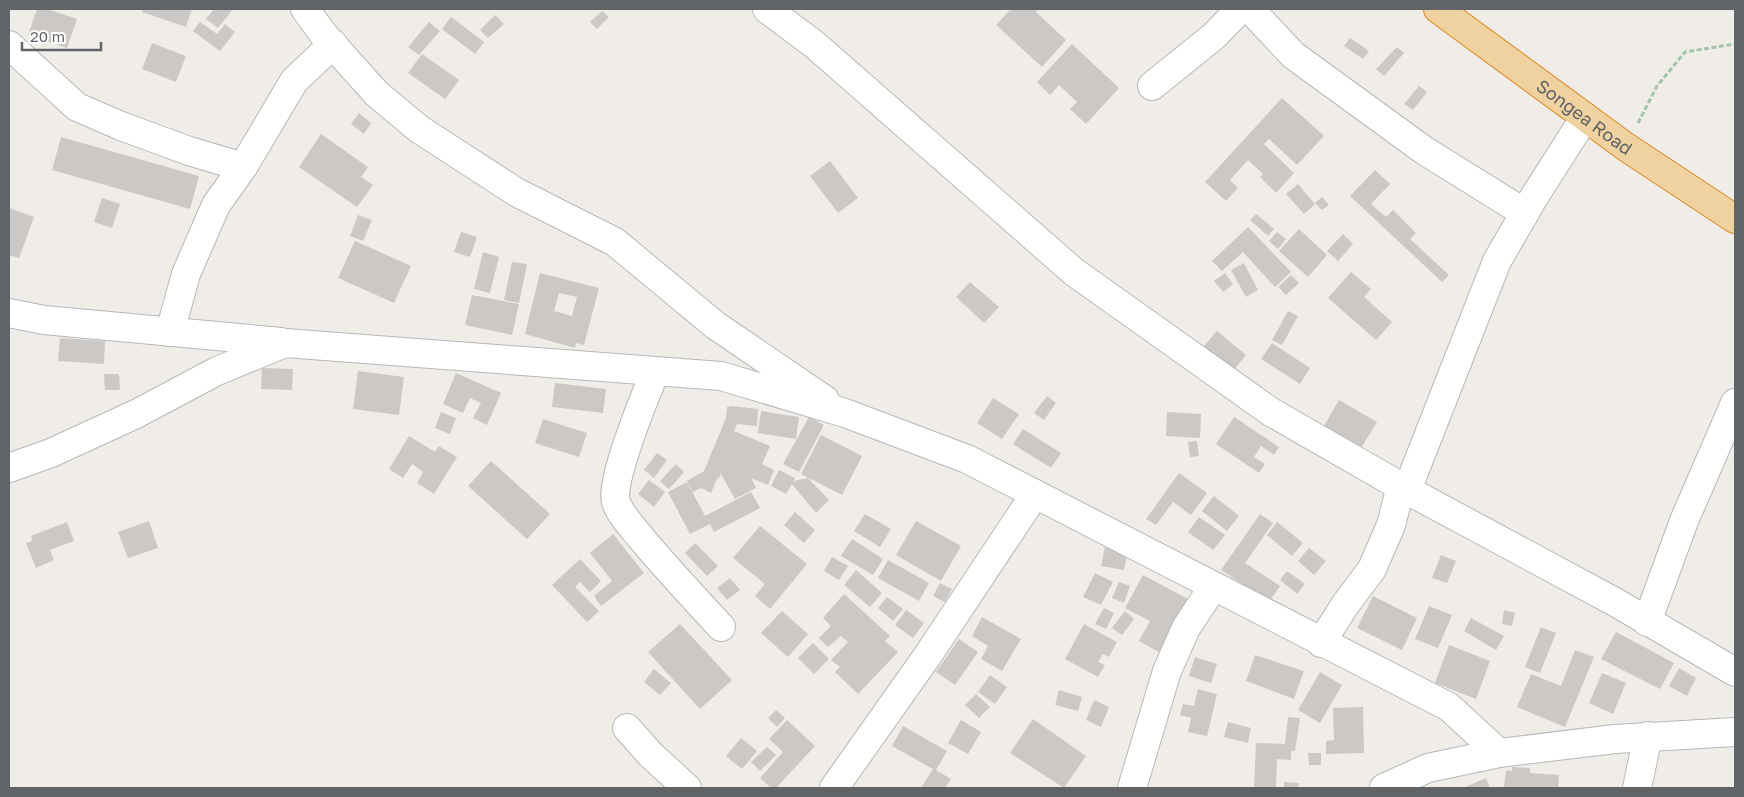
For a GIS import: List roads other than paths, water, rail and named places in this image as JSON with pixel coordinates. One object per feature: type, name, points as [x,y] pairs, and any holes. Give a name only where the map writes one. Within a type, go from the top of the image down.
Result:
[{"type":"highway","name":"Songea Road","points":[[1438,9],[1626,147],[1735,220]]},
{"type":"street","points":[[768,9],[815,45],[1074,272],[1271,412],[1404,488],[1615,602],[1735,672]]},
{"type":"street","points":[[1152,86],[1214,36],[1240,9]]},
{"type":"street","points":[[1250,9],[1293,55],[1425,151],[1525,213]]},
{"type":"street","points":[[170,332],[186,274],[216,205],[243,167],[294,81],[320,21],[377,94],[418,129],[516,192],[616,242],[715,325],[845,413]]},
{"type":"street","points":[[9,46],[77,107],[121,126],[181,148],[243,167]]},
{"type":"street","points":[[1322,643],[1345,605],[1372,569],[1497,261],[1586,117]]},
{"type":"street","points":[[9,313],[44,320],[285,343],[720,376],[845,413],[967,459],[1449,707],[1499,753]]},
{"type":"street","points":[[9,468],[51,453],[136,414],[218,370],[285,343]]},
{"type":"street","points":[[655,372],[636,417],[616,488],[615,501],[627,521],[662,563],[721,627]]},
{"type":"street","points":[[1647,622],[1684,521],[1735,403]]},
{"type":"street","points":[[834,788],[938,640],[1035,494]]},
{"type":"street","points":[[1132,788],[1166,671],[1186,628],[1213,587]]},
{"type":"street","points":[[627,728],[650,754],[687,788]]},
{"type":"street","points":[[1384,788],[1428,768],[1499,753],[1648,736],[1735,732]]},
{"type":"street","points":[[1637,788],[1648,736]]}]
